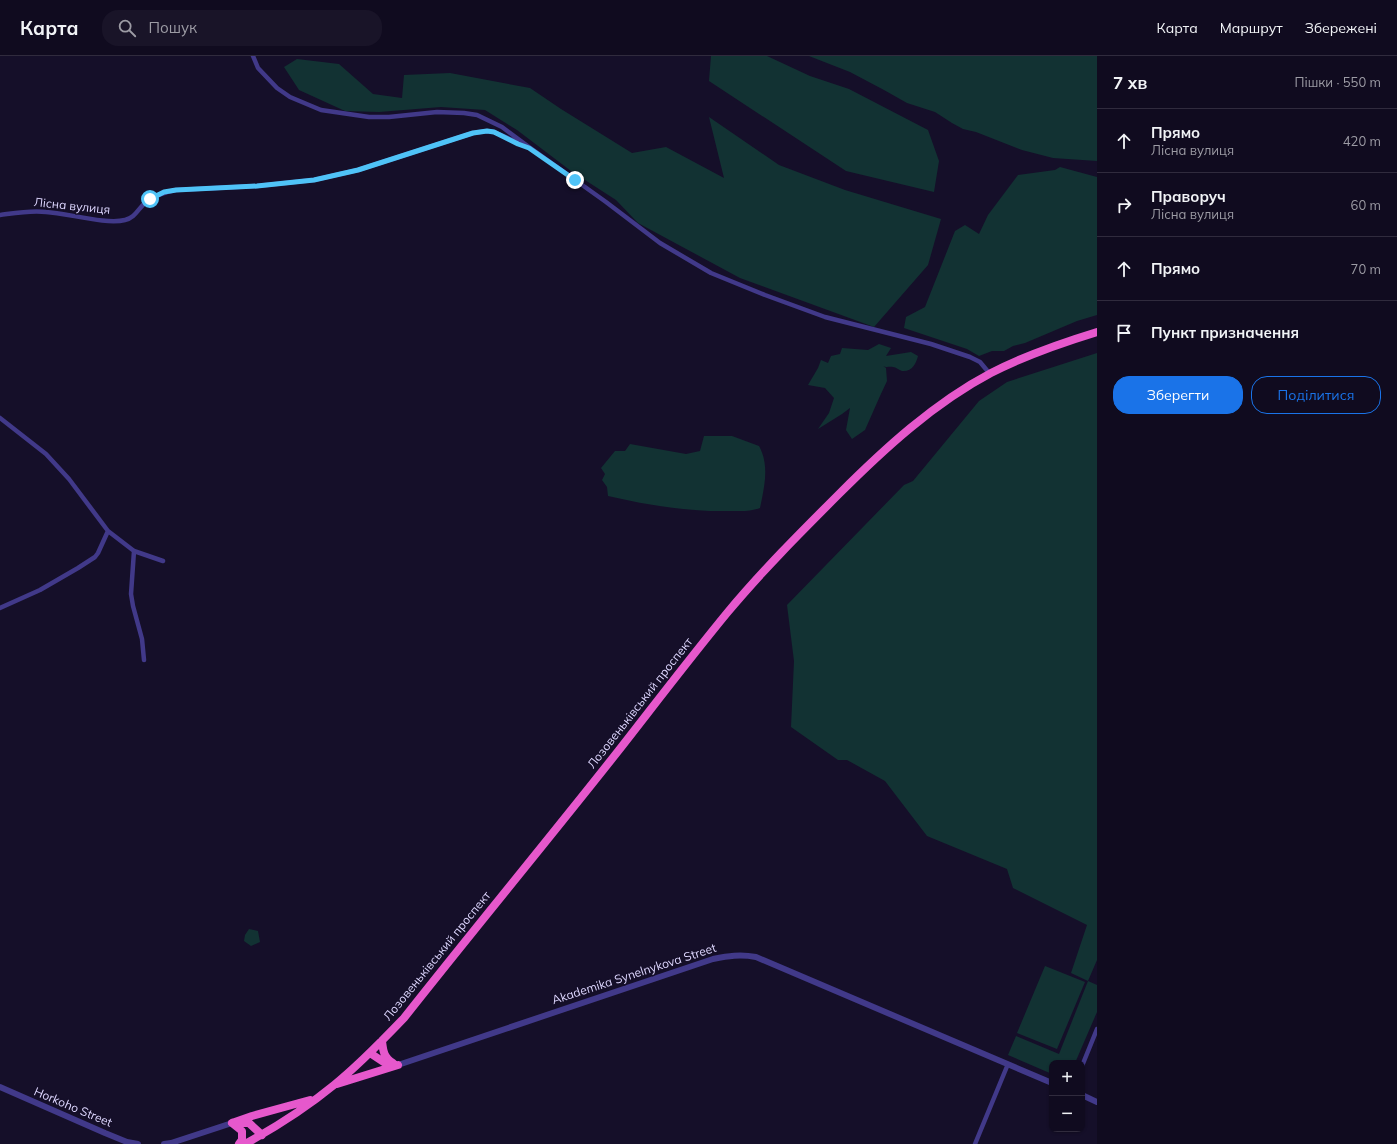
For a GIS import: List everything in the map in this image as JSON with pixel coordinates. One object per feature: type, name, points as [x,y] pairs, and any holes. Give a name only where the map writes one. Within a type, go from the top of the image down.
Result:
[{"type":"highway","name":"Лозовеньківський проспект","points":[[245,1144],[262,1135],[335,1085],[404,1018],[728,612],[782,550],[864,470],[898,439],[957,394],[990,374],[1049,348],[1097,332]]},
{"type":"highway","points":[[382,1041],[383,1052],[386,1057],[391,1062],[398,1065]]},
{"type":"highway","points":[[370,1052],[384,1063],[398,1065]]},
{"type":"highway","points":[[335,1085],[398,1065]]},
{"type":"highway","points":[[232,1123],[318,1098]]},
{"type":"highway","points":[[232,1123],[249,1123],[262,1135]]},
{"type":"highway","points":[[232,1123],[242,1131],[242,1140],[239,1144]]},
{"type":"street","points":[[253,56],[258,68],[277,88],[290,97],[321,110],[346,115],[369,117],[390,117],[438,112],[477,114],[502,127],[529,148],[606,202],[660,244],[711,273],[825,317],[931,344],[970,358],[980,362],[990,374]]},
{"type":"street","name":"Лісна вулиця","points":[[0,215],[31,211],[111,221],[124,221],[131,218],[150,199],[164,192],[176,190],[257,186],[314,180],[358,170],[473,133],[487,131],[494,132],[529,148]]},
{"type":"street","points":[[0,418],[46,454],[69,478],[108,531],[134,550],[163,561]]},
{"type":"street","points":[[0,608],[40,590],[95,557],[108,531]]},
{"type":"street","points":[[134,550],[131,594],[142,639],[144,660]]},
{"type":"street","name":"Akademika Synelnykova Street","points":[[398,1065],[713,959],[730,955],[743,955],[756,957],[1049,1082]]},
{"type":"street","points":[[1084,1060],[1097,1029]]},
{"type":"street","points":[[975,1144],[1008,1064]]},
{"type":"street","name":"Horkoho Street","points":[[0,1087],[88,1126],[127,1142],[138,1144]]},
{"type":"street","points":[[1084,1096],[1097,1102]]},
{"type":"street","points":[[164,1144],[232,1123]]},
{"type":"green space","points":[[711,56],[767,56],[810,76],[849,89],[928,130],[939,161],[934,192],[846,171],[709,81]]},
{"type":"green space","points":[[809,56],[1097,56],[1097,161],[1053,158],[1022,150],[976,132],[963,129],[935,112],[907,103],[850,72]]},
{"type":"green space","points":[[297,59],[339,64],[373,94],[402,98],[404,75],[450,73],[530,88],[632,153],[666,147],[724,178],[709,117],[779,165],[845,190],[941,219],[928,265],[874,327],[740,278],[638,223],[616,200],[571,171],[517,130],[485,110],[441,107],[379,112],[345,111],[299,90],[284,67]]},
{"type":"green space","points":[[1060,167],[1097,177],[1097,315],[1077,321],[1025,343],[1013,346],[1004,351],[992,351],[979,356],[967,349],[904,328],[906,317],[925,307],[955,231],[965,225],[979,234],[988,215],[1018,175],[1055,170]]},
{"type":"green space","points":[[879,344],[891,348],[886,356],[911,352],[918,356],[915,365],[911,369],[905,371],[894,367],[883,366],[886,368],[887,381],[865,430],[852,439],[846,430],[850,408],[818,429],[829,413],[834,398],[825,388],[808,385],[821,360],[828,363],[831,356],[840,354],[842,348],[868,350]]},
{"type":"green space","points":[[1097,353],[1097,960],[1088,981],[1071,973],[1087,925],[1013,888],[1007,869],[927,836],[885,781],[847,760],[838,760],[791,727],[794,661],[787,605],[904,485],[913,481],[979,401],[1007,382]]},
{"type":"green space","points":[[704,436],[732,436],[759,446],[765,469],[760,508],[745,511],[684,509],[653,505],[608,496],[607,487],[602,480],[605,474],[601,468],[615,451],[625,451],[630,444],[686,454],[700,451]]},
{"type":"green space","points":[[249,929],[258,931],[260,942],[251,946],[244,941],[245,935]]},
{"type":"green space","points":[[1045,966],[1085,982],[1057,1049],[1017,1033]]},
{"type":"green space","points":[[1088,981],[1097,985],[1097,1012],[1076,1060],[1049,1060],[1049,1073],[1008,1055],[1016,1036],[1059,1054]]},
{"type":"route","points":[[150,199],[164,192],[176,190],[257,186],[314,180],[358,170],[473,133],[487,131],[494,132],[529,148],[575,180]]}]
